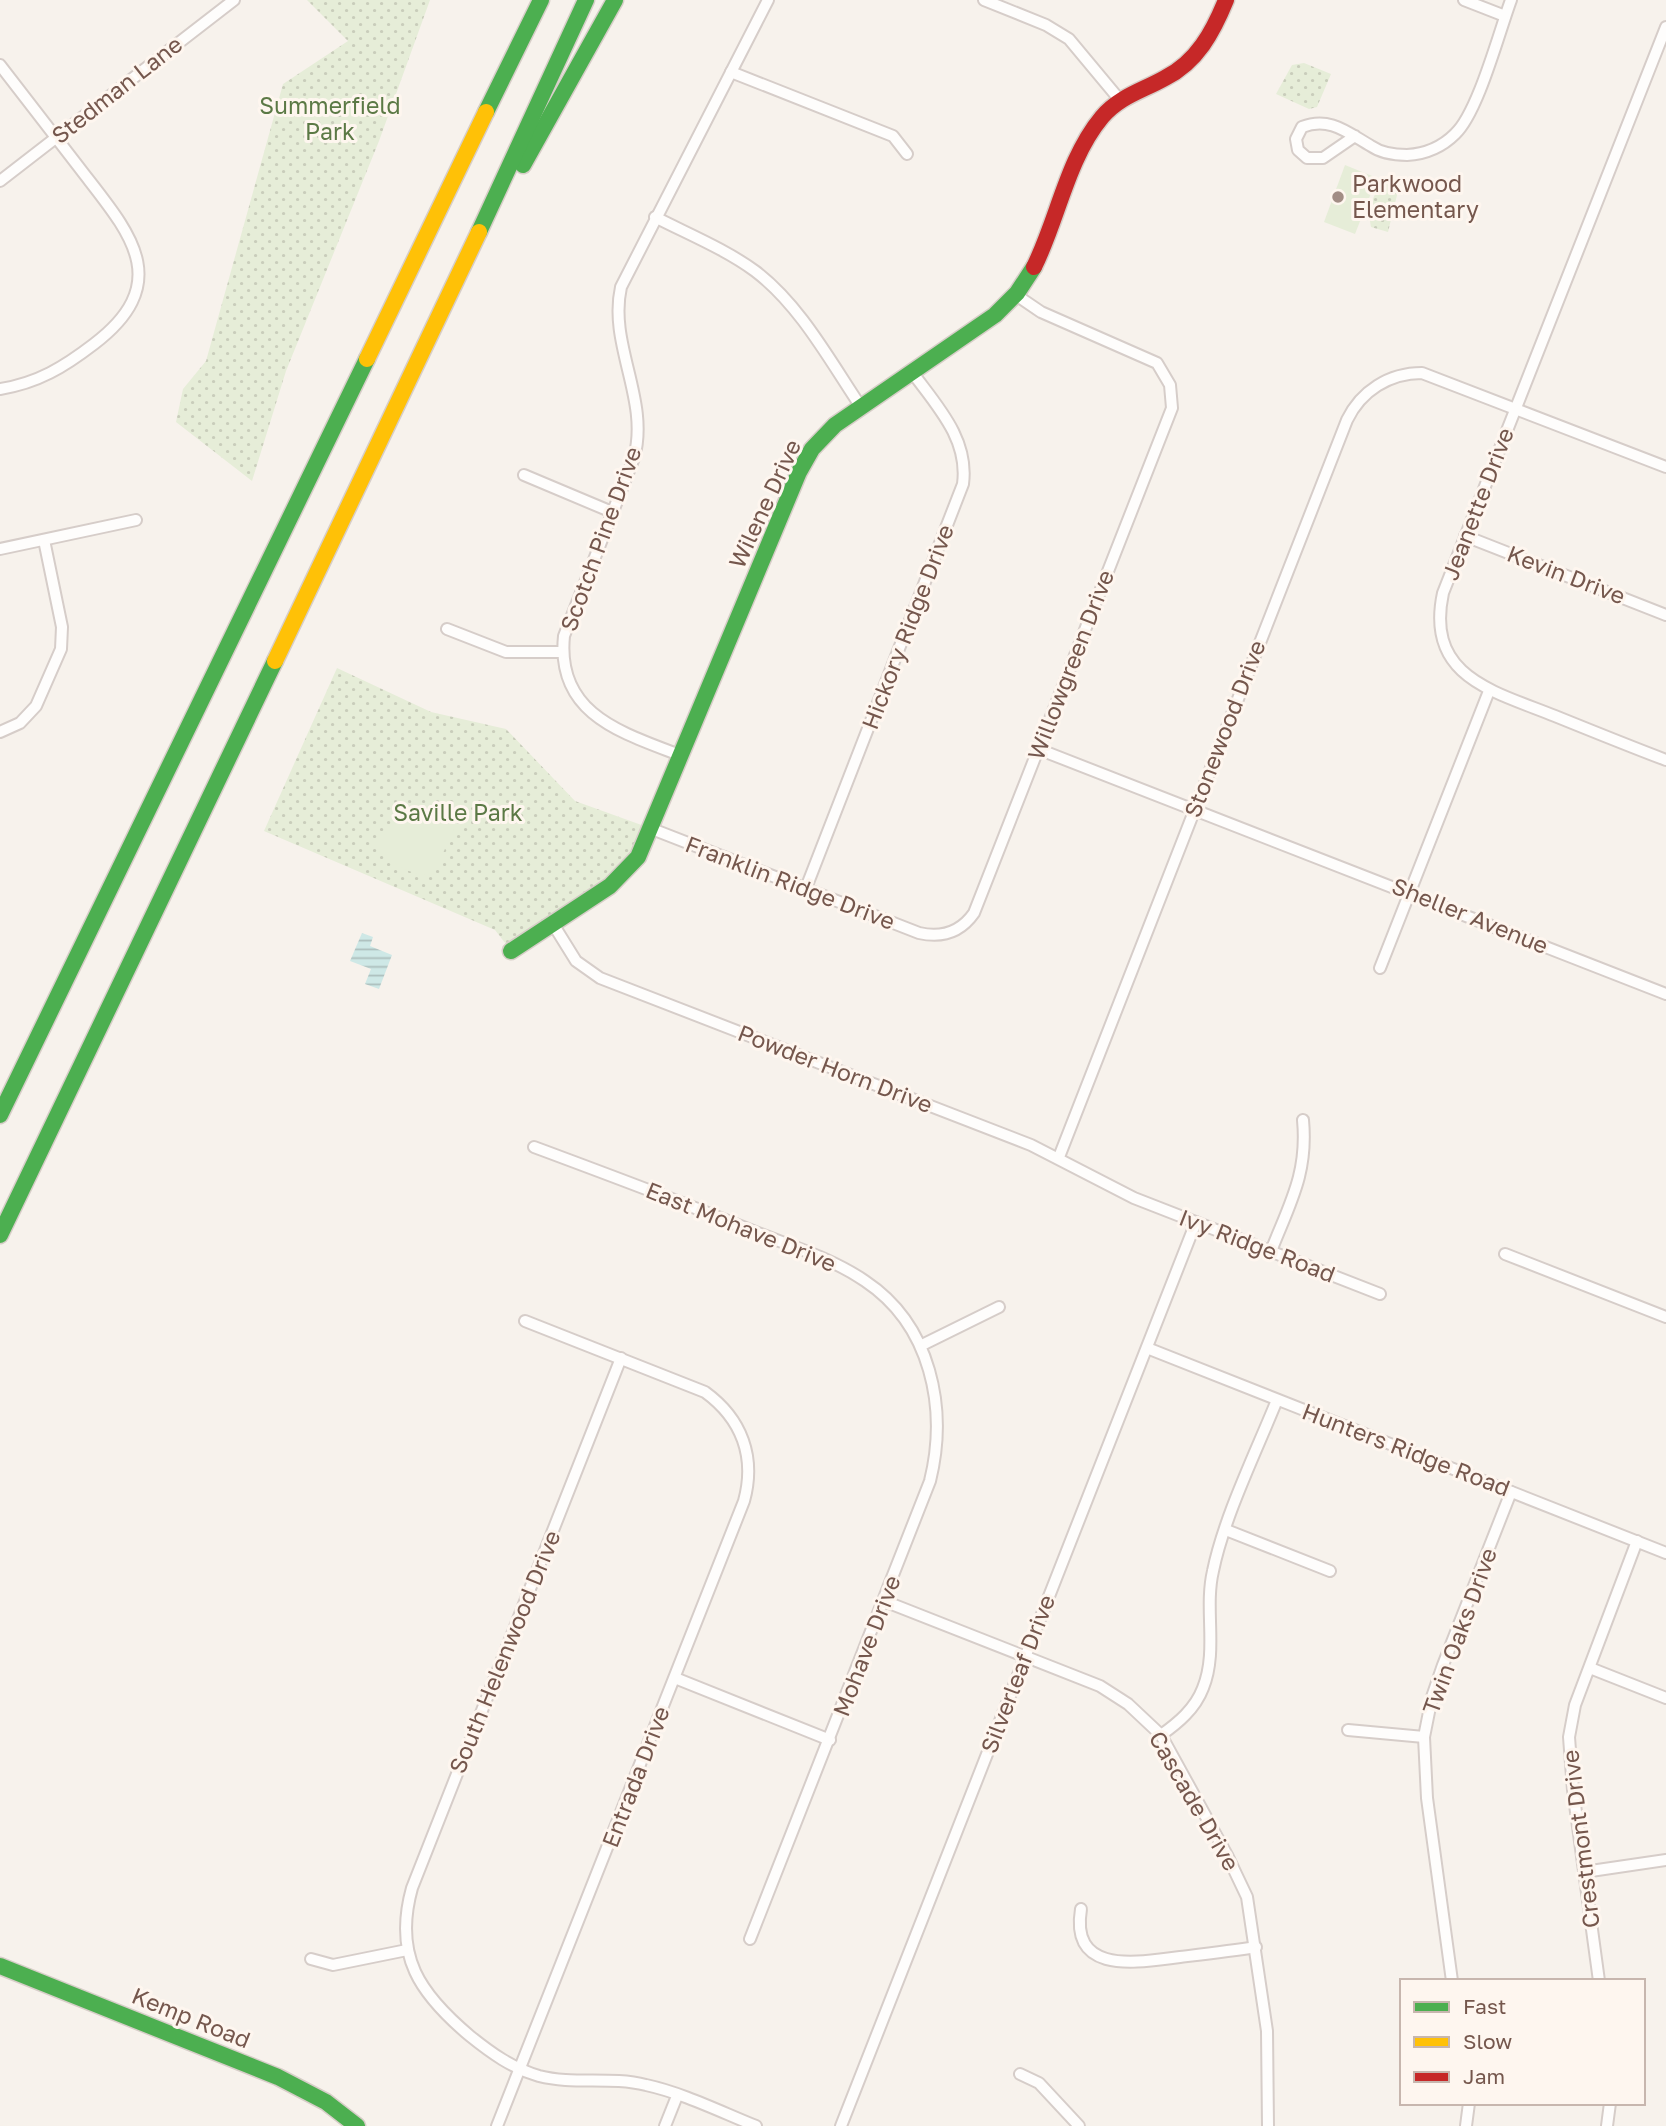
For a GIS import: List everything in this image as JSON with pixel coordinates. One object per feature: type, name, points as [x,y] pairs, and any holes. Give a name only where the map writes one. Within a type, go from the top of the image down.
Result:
[{"type":"main road","points":[[0,1115],[541,0]]},
{"type":"main road","points":[[0,1236],[458,278],[586,0]]},
{"type":"main road","points":[[458,278],[615,0]]},
{"type":"main road","name":"Wilene Drive","points":[[511,951],[527,937],[553,924],[620,880],[638,857],[652,829],[799,471],[826,433],[995,315],[1016,295],[1040,259],[1088,136],[1119,99],[1135,89],[1168,77],[1189,62],[1212,32],[1226,0]]},
{"type":"main road","name":"Kemp Road","points":[[0,1966],[278,2077],[326,2102],[357,2126]]},
{"type":"street","name":"Stedman Lane","points":[[0,181],[234,0]]},
{"type":"street","name":"Scotch Pine Drive","points":[[682,756],[616,730],[593,715],[572,687],[563,652],[568,619],[634,458],[639,436],[638,410],[618,327],[618,299],[625,275],[768,0]]},
{"type":"street","points":[[984,0],[1046,25],[1069,39],[1119,99]]},
{"type":"street","points":[[1464,0],[1505,16]]},
{"type":"street","points":[[1355,136],[1323,158],[1307,158],[1298,149],[1296,139],[1303,127],[1317,121],[1341,127],[1355,136],[1374,149],[1396,155],[1435,149],[1457,133],[1471,111],[1511,0]]},
{"type":"street","name":"Jeanette Drive","points":[[1666,27],[1465,536],[1439,610],[1441,634],[1457,667],[1489,691],[1666,760]]},
{"type":"street","points":[[0,65],[127,231],[137,258],[137,286],[132,304],[120,323],[68,365],[36,381],[0,388]]},
{"type":"street","points":[[731,72],[893,136],[907,154]]},
{"type":"street","points":[[655,217],[738,260],[771,285],[790,305],[861,407]]},
{"type":"street","name":"Willowgreen Drive","points":[[929,935],[955,931],[974,913],[1170,414],[1171,385],[1162,368],[1150,358],[1041,312],[1016,295]]},
{"type":"street","name":"Hickory Ridge Drive","points":[[806,888],[963,484],[964,461],[958,438],[912,372]]},
{"type":"street","name":"Stonewood Drive","points":[[1059,1157],[1351,411],[1369,391],[1398,375],[1422,373],[1666,467]]},
{"type":"street","points":[[524,475],[612,512]]},
{"type":"street","points":[[0,549],[136,520]]},
{"type":"street","name":"Kevin Drive","points":[[1465,536],[1666,615]]},
{"type":"street","points":[[0,732],[20,723],[36,706],[61,649],[62,627],[44,540]]},
{"type":"street","points":[[447,629],[506,652],[563,652]]},
{"type":"street","points":[[1380,968],[1489,691]]},
{"type":"street","name":"Sheller Avenue","points":[[1038,749],[1410,892],[1666,995]]},
{"type":"street","name":"Franklin Ridge Drive","points":[[652,829],[929,935]]},
{"type":"street","name":"Powder Horn Drive","points":[[553,924],[576,961],[600,978],[1059,1157],[1133,1198]]},
{"type":"street","points":[[1271,1251],[1301,1174],[1306,1146],[1303,1120]]},
{"type":"street","name":"East Mohave Drive","points":[[534,1147],[840,1266],[877,1290],[898,1311],[922,1345]]},
{"type":"street","name":"Ivy Ridge Road","points":[[1133,1198],[1380,1294]]},
{"type":"street","name":"Silverleaf Drive","points":[[841,2126],[1196,1222]]},
{"type":"street","points":[[1505,1254],[1666,1317]]},
{"type":"street","points":[[922,1345],[999,1307]]},
{"type":"street","points":[[525,1321],[621,1358]]},
{"type":"street","name":"Mohave Drive","points":[[750,1939],[930,1481],[936,1455],[935,1391],[922,1345]]},
{"type":"street","name":"Hunters Ridge Road","points":[[1147,1348],[1666,1553]]},
{"type":"street","name":"Entrada Drive","points":[[496,2126],[748,1488],[748,1455],[737,1425],[719,1403],[705,1392],[621,1358]]},
{"type":"street","name":"South Helenwood Drive","points":[[407,1950],[405,1919],[412,1888],[621,1358]]},
{"type":"street","points":[[1161,1735],[1192,1708],[1207,1677],[1210,1590],[1226,1530],[1277,1400]]},
{"type":"street","name":"Twin Oaks Drive","points":[[1452,1979],[1427,1798],[1424,1737],[1439,1676],[1511,1492]]},
{"type":"street","points":[[1226,1530],[1330,1571]]},
{"type":"street","name":"Crestmont Drive","points":[[1599,1979],[1569,1737],[1575,1704],[1637,1541]]},
{"type":"street","name":"Cascade Drive","points":[[884,1601],[1113,1694],[1161,1735],[1240,1882],[1251,1913],[1267,2031],[1268,2126]]},
{"type":"street","points":[[1590,1668],[1666,1698]]},
{"type":"street","points":[[675,1678],[830,1740]]},
{"type":"street","points":[[1348,1730],[1424,1737]]},
{"type":"street","points":[[1584,1872],[1666,1860]]},
{"type":"street","points":[[1081,1909],[1079,1932],[1086,1945],[1112,1962],[1146,1962],[1256,1947]]},
{"type":"street","points":[[311,1959],[333,1965],[407,1950],[418,1979],[440,2009],[490,2052],[520,2069],[560,2080],[632,2082],[756,2126]]},
{"type":"street","points":[[1020,2074],[1046,2089],[1079,2126]]},
{"type":"street","points":[[664,2126],[677,2096]]},
{"type":"street","points":[[1466,2126],[1469,2105]]},
{"type":"street","points":[[1607,2126],[1610,2105]]},
{"type":"green space","name":"Summerfield Park","points":[[307,0],[430,0],[379,141],[286,371],[252,481],[176,422],[183,389],[206,361],[283,84],[348,41]]},
{"type":"green space","points":[[1304,63],[1331,74],[1317,107],[1309,109],[1276,94],[1292,65]]},
{"type":"green space","points":[[1345,165],[1377,178],[1355,234],[1324,222]]},
{"type":"green space","points":[[1389,179],[1399,187],[1388,232],[1371,227],[1370,213],[1375,194]]},
{"type":"green space","name":"Saville Park","points":[[337,668],[431,712],[506,729],[575,801],[647,827],[626,866],[509,948],[495,930],[264,831]]},
{"type":"green space","points":[[428,810],[456,813],[458,820],[434,873],[418,874],[402,868],[377,845],[397,825]]},
{"type":"water","points":[[362,933],[373,937],[370,946],[392,955],[379,989],[365,984],[371,969],[350,961]]},
{"type":"traffic: fast","points":[[486,112],[541,0]]},
{"type":"traffic: fast","points":[[479,232],[586,0]]},
{"type":"traffic: fast","points":[[523,165],[615,0]]},
{"type":"traffic: fast","points":[[511,951],[610,886],[638,857],[799,472],[812,449],[835,425],[995,315],[1017,293],[1034,267]]},
{"type":"traffic: fast","points":[[0,1115],[367,359]]},
{"type":"traffic: fast","points":[[0,1235],[275,661]]},
{"type":"traffic: fast","points":[[0,1966],[278,2077],[326,2102],[357,2126]]},
{"type":"traffic: slow","points":[[367,359],[486,112]]},
{"type":"traffic: slow","points":[[275,661],[479,232]]},
{"type":"traffic: jam","points":[[1034,267],[1071,170],[1102,117],[1116,104],[1186,64],[1203,45],[1226,0]]},
{"type":"place","name":"Parkwood Elementary","points":[[1338,197]]}]
